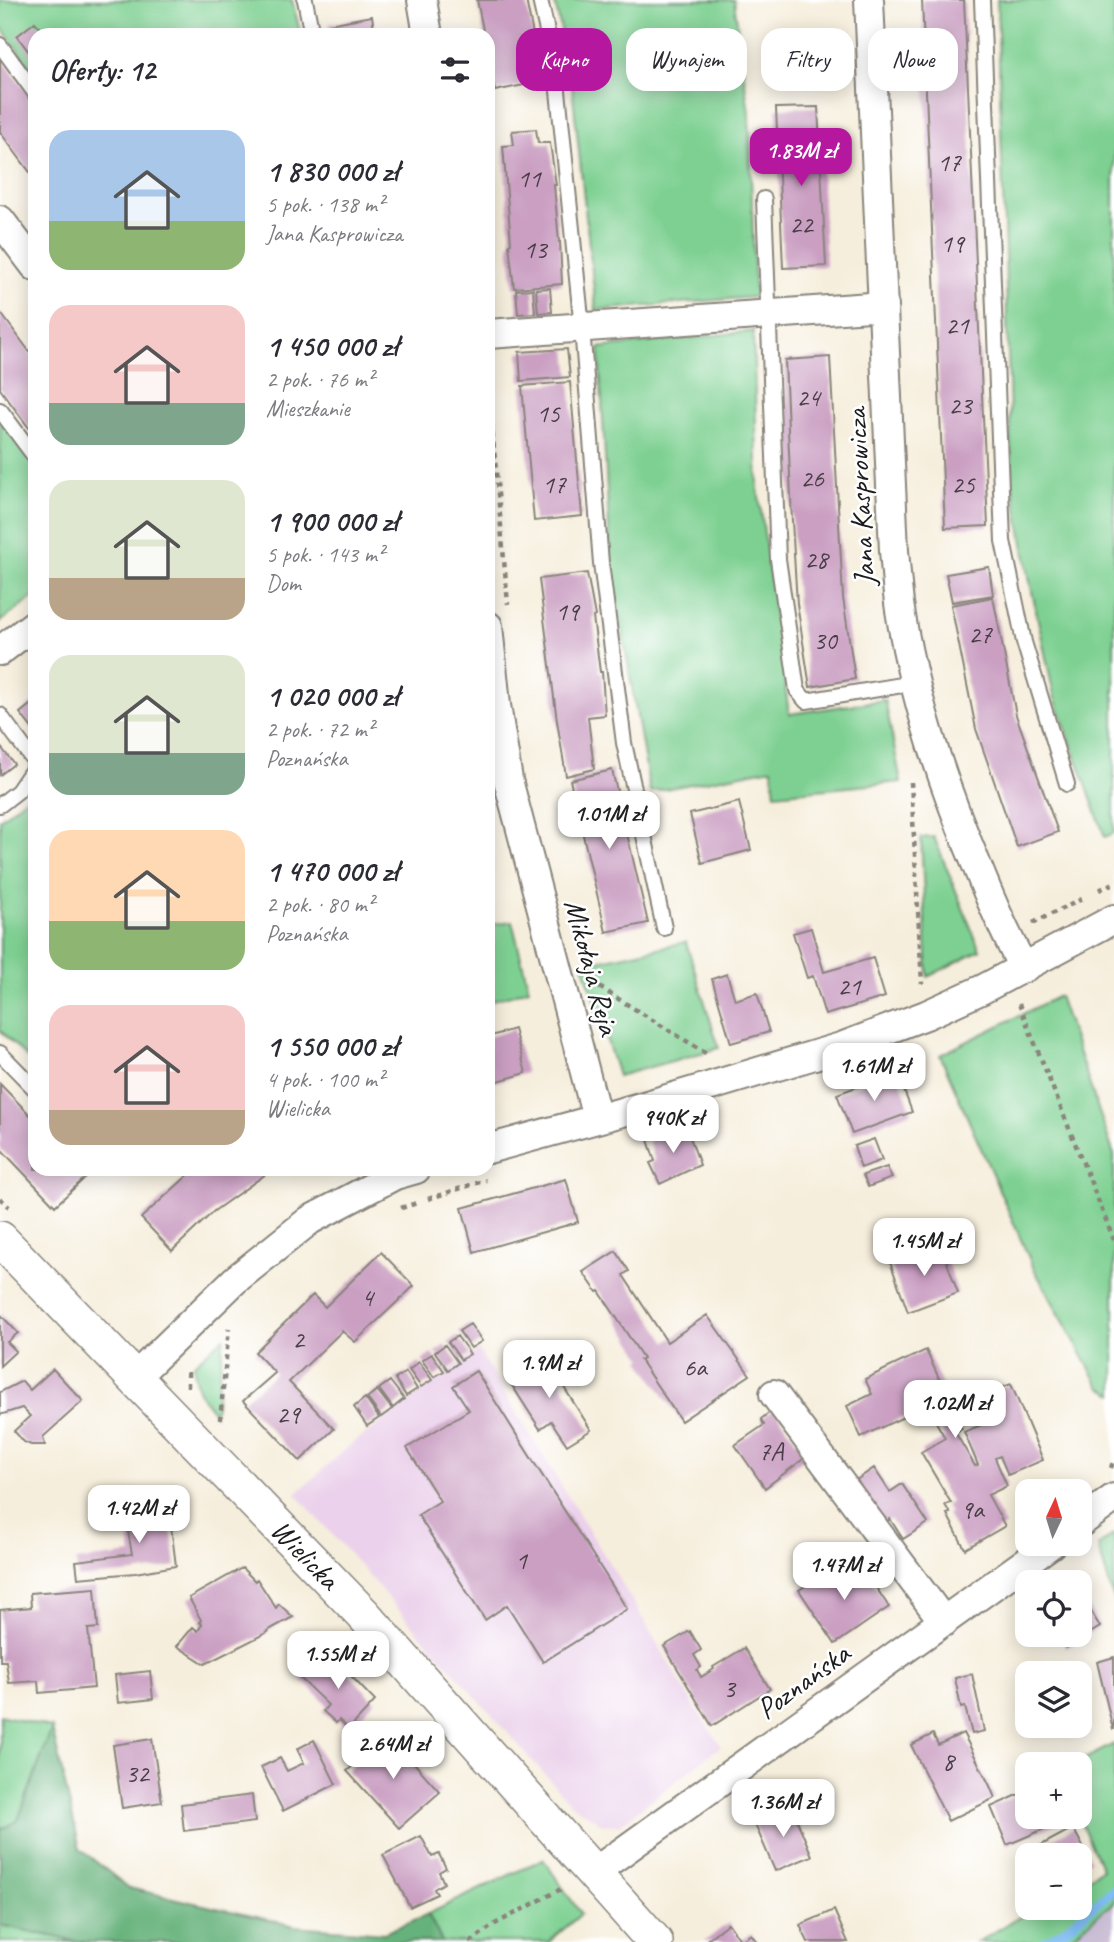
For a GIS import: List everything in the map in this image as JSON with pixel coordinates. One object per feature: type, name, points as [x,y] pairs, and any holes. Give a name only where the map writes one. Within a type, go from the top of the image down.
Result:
[{"type":"street","points":[[422,0],[427,28]]},
{"type":"street","name":"Jana Kasprowicza","points":[[869,0],[894,551],[899,608],[914,683],[933,752],[1006,937],[1024,968]]},
{"type":"street","points":[[0,220],[28,257]]},
{"type":"street","points":[[495,334],[884,306]]},
{"type":"street","name":"Mikołaja Reja","points":[[499,619],[496,705],[508,780],[597,1118]]},
{"type":"street","points":[[0,651],[28,629]]},
{"type":"street","points":[[495,1147],[841,1047],[926,1015],[983,989],[1114,919]]},
{"type":"street","points":[[135,1377],[235,1280],[310,1220],[393,1176]]},
{"type":"street","name":"Wielicka","points":[[0,1239],[363,1614],[655,1942]]},
{"type":"street","points":[[774,1394],[944,1622]]},
{"type":"street","points":[[1092,1514],[1114,1498]]},
{"type":"street","name":"Poznańska","points":[[593,1873],[1035,1556]]},
{"type":"lane","points":[[305,0],[311,28]]},
{"type":"lane","points":[[540,0],[556,71],[582,328],[601,563],[624,743],[664,928]]},
{"type":"lane","points":[[982,0],[1003,541],[1024,642],[1067,784]]},
{"type":"lane","points":[[0,45],[28,83]]},
{"type":"lane","points":[[764,199],[778,559],[797,690],[806,701],[914,683]]},
{"type":"lane","points":[[0,410],[28,448]]},
{"type":"lane","points":[[0,715],[28,753]]},
{"type":"lane","points":[[0,805],[18,790],[28,776]]},
{"type":"lane","points":[[0,1053],[28,1081]]},
{"type":"path","points":[[495,533],[499,619]]},
{"type":"path","points":[[1006,937],[1114,883]]},
{"type":"path","points":[[582,976],[712,1057],[699,1060]]},
{"type":"path","points":[[912,989],[934,978]]},
{"type":"path","points":[[1020,1004],[1114,1240]]},
{"type":"path","points":[[397,1210],[498,1176]]},
{"type":"path","points":[[219,1428],[230,1323],[222,1331]]},
{"type":"path","points":[[470,1942],[495,1924],[593,1873]]},
{"type":"shaded area","points":[[478,1350],[721,1746],[619,1825],[602,1824],[571,1804],[296,1494],[344,1450]]},
{"type":"shaded area","points":[[1114,1902],[1114,1942],[1064,1942],[1092,1920]]},
{"type":"green space","points":[[0,0],[292,0],[299,28],[28,28],[28,64],[0,26]]},
{"type":"green space","points":[[554,0],[734,0],[738,28],[626,28],[626,91],[746,91],[755,297],[596,310],[572,91],[612,91],[612,28],[561,28]]},
{"type":"green space","points":[[997,0],[1114,0],[1114,833],[1105,837],[1054,696],[1012,481]]},
{"type":"green space","points":[[753,331],[758,489],[789,714],[885,700],[901,782],[775,794],[772,768],[650,792],[611,565],[599,348]]},
{"type":"green space","points":[[0,420],[28,458],[28,601],[0,622]]},
{"type":"green space","points":[[28,797],[28,1059],[0,1030],[0,819]]},
{"type":"green space","points":[[934,837],[980,950],[928,977],[921,838]]},
{"type":"green space","points":[[512,921],[529,989],[495,1000],[495,924]]},
{"type":"green space","points":[[686,942],[719,1048],[618,1076],[583,964]]},
{"type":"green space","points":[[1059,996],[1114,1155],[1114,1394],[1100,1387],[1033,1267],[940,1055]]},
{"type":"green space","points":[[224,1337],[215,1414],[199,1391],[194,1364]]},
{"type":"green space","points":[[1114,1534],[1114,1601],[1098,1546]]},
{"type":"green space","points":[[0,1715],[52,1728],[18,1821],[0,1830]]},
{"type":"green space","points":[[52,1728],[80,1849],[129,1888],[296,1926],[384,1933],[428,1914],[442,1942],[79,1942],[0,1925],[0,1830],[18,1820]]},
{"type":"green space","points":[[1114,1744],[1114,1902],[1092,1920],[1092,1875],[1102,1869],[1084,1829],[1092,1829],[1092,1755]]},
{"type":"green space","points":[[543,1859],[581,1914],[549,1942],[442,1942],[428,1914]]},
{"type":"green space","points":[[1015,1920],[1092,1920],[1064,1942],[977,1942]]},
{"type":"green space","points":[[0,1925],[79,1942],[0,1942]]},
{"type":"building","points":[[477,0],[526,0],[532,28],[516,28],[516,87],[495,91],[495,28],[483,28]]},
{"type":"building","points":[[922,0],[964,0],[988,526],[945,528],[926,91],[958,91],[958,28],[923,28]]},
{"type":"building","points":[[372,16],[374,28],[330,28],[329,24]]},
{"type":"building","points":[[35,22],[40,28],[28,28],[28,51],[17,36]]},
{"type":"building","points":[[0,56],[28,94],[28,170],[0,132]]},
{"type":"building","points":[[818,107],[826,266],[783,268],[776,108]]},
{"type":"building","points":[[536,129],[538,143],[550,143],[556,185],[562,284],[514,288],[503,146],[514,145],[512,131]]},
{"type":"building","points":[[550,288],[552,312],[538,313],[536,289]]},
{"type":"building","points":[[533,289],[535,313],[518,314],[516,290]]},
{"type":"building","points":[[0,312],[28,350],[28,427],[0,389]]},
{"type":"building","points":[[567,349],[570,377],[521,381],[519,352]]},
{"type":"building","points":[[830,357],[843,598],[855,679],[810,687],[797,604],[785,360]]},
{"type":"building","points":[[570,382],[582,516],[534,521],[522,386]]},
{"type":"building","points":[[989,567],[993,595],[952,602],[946,574]]},
{"type":"building","points":[[587,573],[595,616],[605,715],[588,717],[594,769],[566,776],[539,579]]},
{"type":"building","points":[[993,597],[1016,715],[1058,832],[1017,847],[976,729],[951,605]]},
{"type":"building","points":[[28,707],[28,723],[20,713]]},
{"type":"building","points":[[0,746],[14,764],[0,775]]},
{"type":"building","points":[[612,770],[648,923],[606,932],[570,780]]},
{"type":"building","points":[[739,802],[751,850],[702,863],[690,814]]},
{"type":"building","points":[[811,928],[824,972],[873,958],[885,997],[825,1015],[813,976],[807,978],[793,933]]},
{"type":"building","points":[[727,974],[735,1000],[757,993],[769,1032],[731,1043],[712,979]]},
{"type":"building","points":[[514,1029],[526,1073],[495,1082],[495,1035]]},
{"type":"building","points":[[897,1072],[912,1112],[852,1134],[837,1094]]},
{"type":"building","points":[[0,1084],[28,1113],[28,1176],[87,1176],[55,1206],[0,1148]]},
{"type":"building","points":[[687,1129],[700,1165],[660,1184],[650,1163],[655,1161],[648,1140]]},
{"type":"building","points":[[874,1139],[882,1160],[861,1168],[854,1146]]},
{"type":"building","points":[[887,1167],[892,1178],[868,1187],[863,1175]]},
{"type":"building","points":[[187,1176],[263,1176],[214,1211],[172,1251],[141,1218]]},
{"type":"building","points":[[566,1179],[578,1222],[474,1252],[462,1208]]},
{"type":"building","points":[[940,1243],[958,1293],[908,1312],[890,1262]]},
{"type":"building","points":[[616,1251],[629,1271],[623,1275],[667,1342],[707,1315],[750,1375],[681,1421],[640,1360],[643,1358],[599,1291],[597,1292],[583,1272]]},
{"type":"building","points":[[381,1252],[414,1286],[355,1342],[342,1331],[289,1382],[334,1429],[300,1461],[243,1401],[275,1373],[255,1352],[313,1295],[325,1307]]},
{"type":"building","points":[[0,1314],[18,1333],[7,1342],[16,1351],[0,1366]]},
{"type":"building","points":[[470,1324],[482,1341],[471,1348],[459,1331]]},
{"type":"building","points":[[457,1336],[470,1354],[461,1360],[448,1342]]},
{"type":"building","points":[[445,1345],[458,1363],[448,1370],[435,1352]]},
{"type":"building","points":[[926,1350],[962,1429],[955,1432],[975,1466],[978,1465],[964,1432],[986,1423],[976,1398],[1011,1384],[1043,1460],[1008,1475],[1000,1456],[995,1458],[1007,1486],[988,1495],[1005,1526],[965,1549],[947,1514],[950,1513],[945,1505],[951,1503],[921,1452],[945,1438],[927,1406],[861,1437],[847,1406],[872,1394],[865,1379]]},
{"type":"building","points":[[432,1354],[444,1371],[434,1377],[422,1360]]},
{"type":"building","points":[[544,1356],[591,1430],[567,1445],[551,1421],[540,1429],[508,1379]]},
{"type":"building","points":[[419,1362],[432,1380],[421,1387],[409,1370]]},
{"type":"building","points":[[53,1369],[83,1401],[43,1437],[45,1445],[31,1445],[24,1442],[14,1431],[30,1416],[22,1408],[0,1415],[0,1392],[22,1381],[30,1390]]},
{"type":"building","points":[[476,1371],[627,1609],[543,1662],[507,1605],[485,1620],[418,1515],[440,1501],[407,1448],[469,1410],[453,1386]]},
{"type":"building","points":[[406,1372],[417,1389],[406,1396],[395,1379]]},
{"type":"building","points":[[390,1381],[404,1399],[393,1408],[379,1389]]},
{"type":"building","points":[[377,1390],[392,1409],[381,1417],[367,1398]]},
{"type":"building","points":[[365,1398],[379,1418],[367,1426],[354,1407]]},
{"type":"building","points":[[774,1409],[807,1456],[765,1488],[735,1445],[764,1425],[761,1419]]},
{"type":"building","points":[[874,1468],[890,1492],[902,1484],[928,1523],[903,1539],[890,1519],[880,1526],[852,1483]]},
{"type":"building","points":[[168,1502],[176,1566],[78,1578],[76,1561],[132,1554],[124,1509]]},
{"type":"building","points":[[859,1562],[889,1607],[835,1644],[799,1590],[824,1574],[832,1585]]},
{"type":"building","points":[[242,1568],[255,1581],[257,1579],[276,1608],[279,1604],[293,1617],[205,1664],[177,1646],[193,1627],[198,1631],[202,1624],[189,1598]]},
{"type":"building","points":[[95,1588],[98,1628],[88,1629],[94,1688],[39,1693],[38,1681],[9,1683],[6,1661],[0,1661],[0,1610],[31,1607],[30,1593]]},
{"type":"building","points":[[1092,1613],[1100,1627],[1092,1632]]},
{"type":"building","points":[[690,1631],[701,1650],[694,1655],[701,1667],[697,1670],[701,1677],[744,1648],[770,1689],[712,1726],[664,1646]]},
{"type":"building","points":[[327,1651],[375,1701],[349,1729],[339,1720],[336,1723],[323,1711],[328,1705],[300,1678]]},
{"type":"building","points":[[1114,1657],[1114,1729],[1113,1729],[1097,1662]]},
{"type":"building","points":[[150,1671],[153,1699],[118,1703],[115,1675]]},
{"type":"building","points":[[972,1674],[984,1731],[972,1734],[965,1707],[961,1708],[955,1678]]},
{"type":"building","points":[[963,1733],[995,1798],[948,1821],[911,1745],[933,1734],[938,1745]]},
{"type":"building","points":[[388,1734],[440,1792],[399,1828],[347,1771]]},
{"type":"building","points":[[152,1739],[162,1802],[122,1808],[113,1745]]},
{"type":"building","points":[[314,1740],[336,1784],[283,1811],[261,1767],[280,1758],[287,1771],[304,1763],[297,1749]]},
{"type":"building","points":[[252,1795],[255,1822],[184,1831],[181,1804]]},
{"type":"building","points":[[1015,1796],[1015,1829],[1044,1829],[1007,1845],[991,1807]]},
{"type":"building","points":[[791,1806],[812,1856],[775,1871],[754,1822]]},
{"type":"building","points":[[1074,1829],[1081,1843],[1045,1843]]},
{"type":"building","points":[[421,1836],[432,1857],[439,1854],[446,1868],[439,1872],[444,1883],[434,1889],[437,1894],[410,1907],[383,1855]]},
{"type":"building","points":[[834,1910],[848,1942],[808,1942],[800,1925]]},
{"type":"building","points":[[728,1923],[741,1941],[751,1934],[757,1942],[704,1942]]},
{"type":"waterway","points":[[1045,1942],[1063,1931],[1114,1889]]}]
